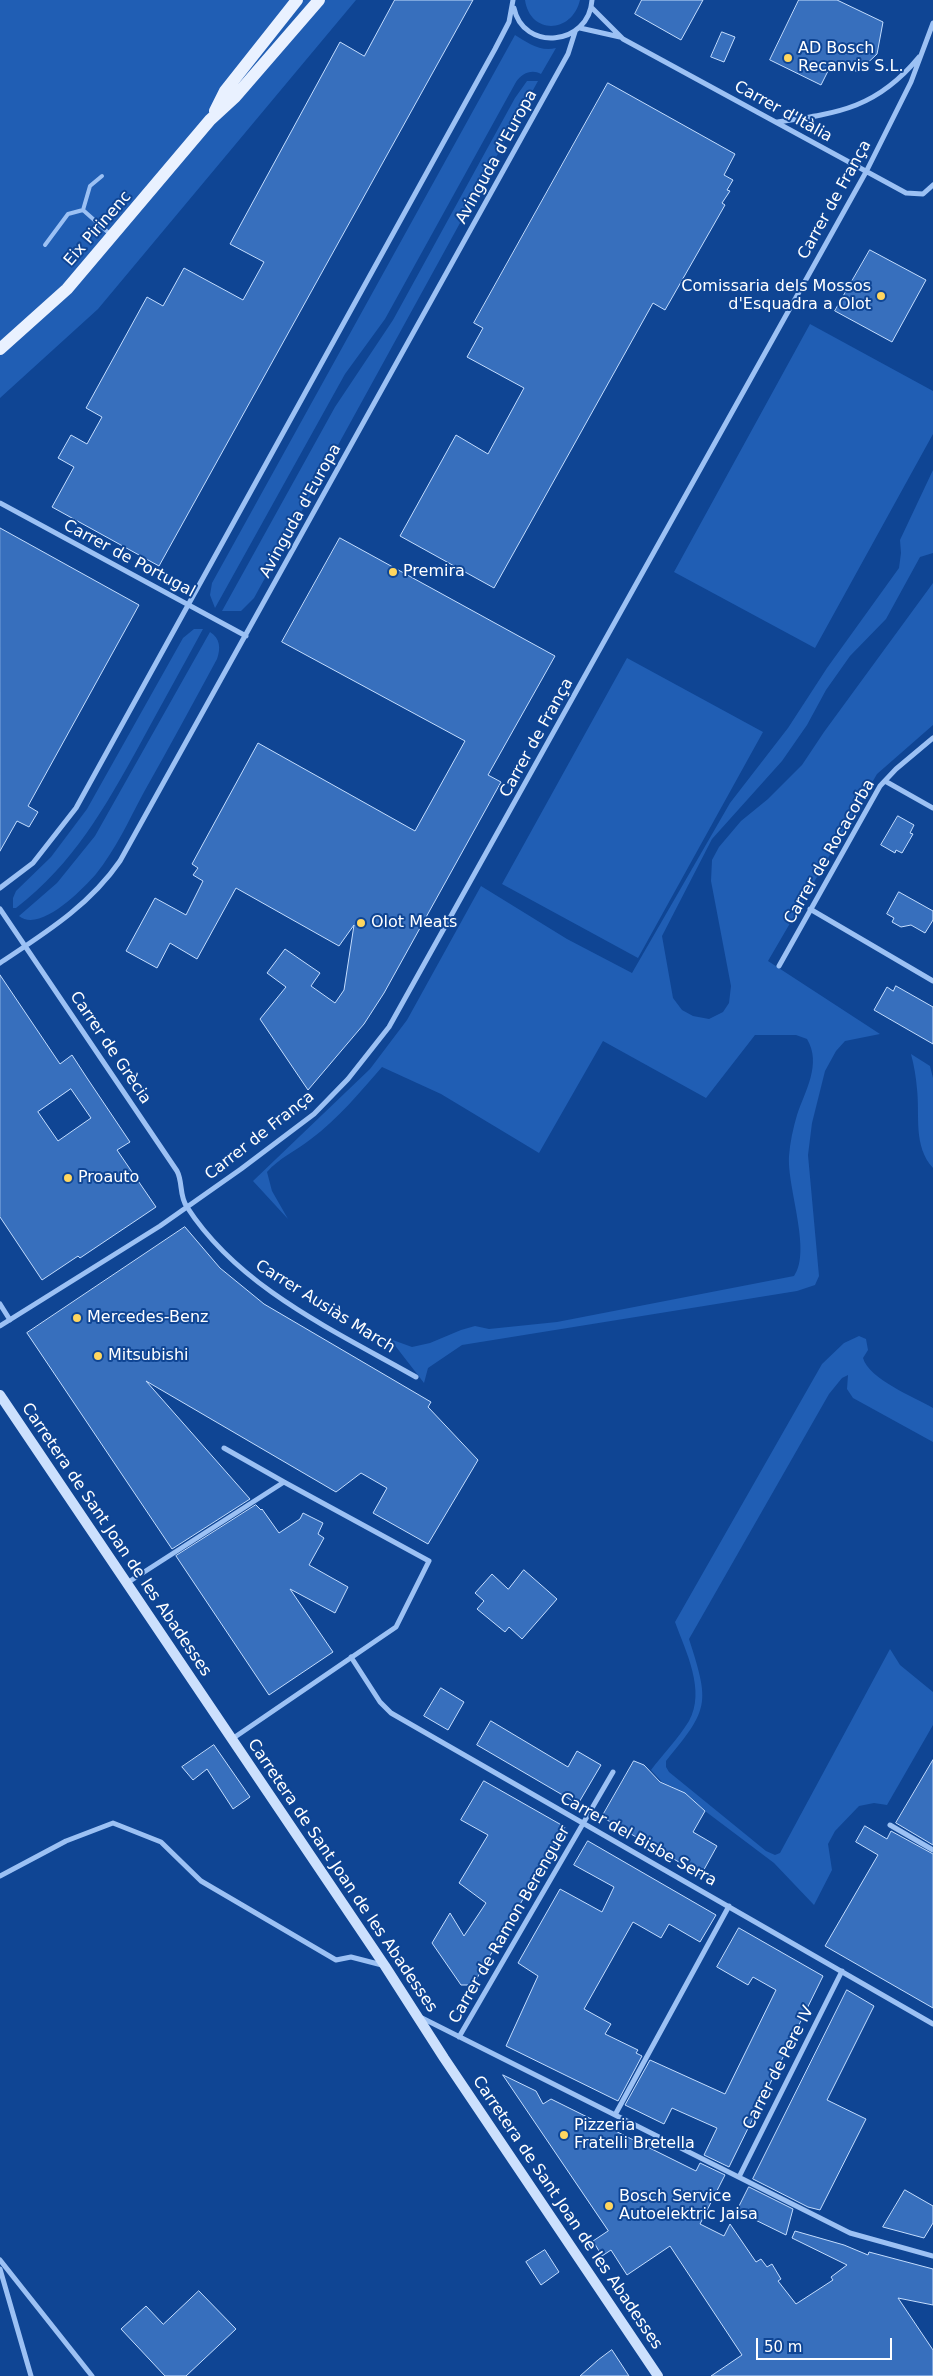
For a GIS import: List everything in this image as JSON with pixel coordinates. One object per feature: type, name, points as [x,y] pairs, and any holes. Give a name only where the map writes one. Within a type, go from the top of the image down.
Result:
[{"type":"main road","name":"Eix Pirinenc","points":[[0,349],[67,289],[210,120],[235,97],[320,0]]},
{"type":"main road","name":"Eix Pirinenc","points":[[210,120],[225,91],[293,5]]},
{"type":"main road","name":"Carretera de Sant Joan de les Abadesses","points":[[0,1395],[385,1966],[658,2376]]},
{"type":"street","points":[[293,5],[303,0]]},
{"type":"street","points":[[513,0],[515,14],[523,26],[534,34],[548,38],[562,38],[578,30]]},
{"type":"street","points":[[0,888],[33,863],[76,808],[495,49],[509,22],[513,0]]},
{"type":"street","name":"Avinguda d'Europa","points":[[0,963],[74,913],[107,880],[135,837],[568,54],[578,30],[586,19],[592,2]]},
{"type":"street","name":"Carrer d'Itàlia","points":[[592,2],[621,37]]},
{"type":"street","name":"Carrer de França","points":[[0,1326],[160,1226],[241,1169],[314,1114],[348,1079],[389,1027],[866,172],[911,82],[933,23]]},
{"type":"street","name":"Carrer d'Itàlia","points":[[578,30],[621,37],[911,195],[923,194],[933,185]]},
{"type":"street","points":[[777,122],[839,112],[864,102],[892,85],[923,52]]},
{"type":"street","name":"Carrer de Portugal","points":[[0,503],[246,636]]},
{"type":"street","name":"Carrer de Rocacorba","points":[[779,966],[885,781],[933,738]]},
{"type":"street","points":[[885,781],[933,808]]},
{"type":"street","name":"Carrer de Grècia","points":[[0,909],[177,1171],[186,1207]]},
{"type":"street","points":[[810,909],[933,981]]},
{"type":"street","name":"Carrer Ausiàs March","points":[[186,1207],[221,1249],[247,1275],[312,1318],[416,1377]]},
{"type":"street","points":[[0,1304],[10,1320]]},
{"type":"street","points":[[224,1448],[429,1561],[396,1627],[232,1739]]},
{"type":"street","points":[[127,1582],[284,1482]]},
{"type":"street","name":"Carrer del Bisbe Serra","points":[[351,1657],[380,1702],[391,1713],[933,2024]]},
{"type":"street","name":"Carrer de Ramon Berenguer","points":[[459,2037],[613,1772]]},
{"type":"street","points":[[0,1876],[66,1841],[113,1823],[161,1842],[202,1882],[336,1960],[351,1957],[385,1966]]},
{"type":"street","points":[[890,1825],[933,1850]]},
{"type":"street","points":[[615,2115],[729,1906]]},
{"type":"street","name":"Carrer de Pere IV","points":[[739,2177],[842,1971]]},
{"type":"street","points":[[419,2017],[850,2234],[932,2254]]},
{"type":"street","points":[[0,2260],[92,2376]]},
{"type":"street","points":[[0,2268],[31,2376]]},
{"type":"lane","points":[[83,210],[90,186],[102,176]]},
{"type":"lane","points":[[83,210],[113,236]]},
{"type":"lane","points":[[45,245],[68,214],[83,210]]},
{"type":"shaded area","points":[[0,0],[356,0],[98,309],[0,398]]},
{"type":"shaded area","points":[[525,0],[580,0],[576,11],[569,19],[551,26],[535,20],[528,11]]},
{"type":"shaded area","points":[[515,35],[539,48],[556,48],[541,74],[527,73],[516,82],[385,319],[345,374],[215,608],[210,595],[212,583]]},
{"type":"shaded area","points":[[527,81],[538,81],[254,598],[241,611],[222,611],[335,407],[393,320],[515,98]]},
{"type":"shaded area","points":[[810,324],[933,391],[933,434],[815,648],[674,572]]},
{"type":"shaded area","points":[[933,470],[933,553],[920,557],[886,619],[850,656],[826,690],[807,725],[782,761],[712,839],[662,936],[673,998],[682,1010],[693,1016],[709,1019],[723,1012],[729,1003],[731,986],[711,881],[712,860],[719,847],[741,821],[768,799],[802,765],[933,583],[933,725],[877,774],[768,961],[880,1034],[845,1041],[836,1051],[825,1071],[812,1123],[808,1155],[819,1276],[815,1285],[797,1291],[462,1345],[428,1368],[424,1383],[390,1339],[412,1347],[430,1343],[475,1326],[489,1329],[557,1322],[794,1276],[799,1265],[801,1251],[789,1169],[789,1156],[796,1120],[813,1068],[811,1048],[807,1039],[796,1035],[755,1035],[706,1098],[603,1041],[539,1153],[441,1094],[382,1067],[330,1123],[267,1172],[272,1191],[288,1219],[253,1181],[370,1069],[407,1020],[481,886],[567,939],[632,973],[730,803],[788,728],[827,668],[899,568],[900,540]]},
{"type":"shaded area","points":[[194,629],[203,629],[100,813],[55,873],[37,891],[16,908],[13,908],[13,898],[16,891],[51,857],[87,809],[183,638]]},
{"type":"shaded area","points":[[210,632],[218,640],[219,651],[217,659],[110,855],[90,881],[60,907],[38,919],[28,920],[19,916],[57,883],[95,836]]},
{"type":"shaded area","points":[[627,658],[763,732],[638,958],[502,884]]},
{"type":"shaded area","points":[[911,1054],[930,1066],[933,1078],[933,1168],[922,1150],[920,1140],[917,1085]]},
{"type":"shaded area","points":[[859,1336],[866,1339],[868,1350],[863,1358],[867,1366],[874,1373],[893,1387],[933,1408],[933,1442],[853,1398],[847,1389],[848,1375],[842,1378],[829,1394],[689,1639],[700,1678],[702,1705],[691,1729],[666,1761],[666,1767],[669,1772],[766,1851],[775,1855],[780,1853],[890,1649],[900,1665],[933,1692],[933,1725],[887,1805],[874,1803],[859,1806],[835,1831],[828,1844],[832,1870],[814,1905],[774,1863],[705,1811],[685,1793],[662,1782],[651,1770],[685,1728],[694,1709],[696,1697],[689,1659],[675,1622],[822,1364],[844,1343]]},
{"type":"building","points":[[395,0],[473,0],[159,566],[52,507],[74,467],[58,458],[71,435],[87,444],[102,417],[86,408],[147,297],[163,306],[184,268],[243,300],[264,262],[230,244],[340,42],[364,56]]},
{"type":"building","points":[[642,0],[703,0],[681,40],[635,14]]},
{"type":"building","points":[[799,0],[837,0],[883,22],[877,54],[858,72],[833,61],[821,85],[770,60]]},
{"type":"building","points":[[722,32],[735,37],[724,62],[711,57]]},
{"type":"building","points":[[608,83],[735,154],[724,175],[733,180],[727,190],[730,191],[722,203],[725,205],[665,310],[653,303],[494,588],[400,536],[456,435],[488,454],[524,388],[467,357],[483,328],[474,323]]},
{"type":"building","name":"Comissaria dels Mossos d'Esquadra a Olot","points":[[870,250],[926,280],[892,342],[835,311]]},
{"type":"building","points":[[0,528],[139,605],[28,806],[38,812],[29,827],[17,821],[0,851]]},
{"type":"building","points":[[340,538],[555,656],[488,775],[501,782],[384,993],[364,1024],[308,1090],[260,1019],[286,987],[267,973],[285,949],[320,973],[311,986],[335,1003],[344,990],[354,925],[339,946],[236,888],[197,959],[170,943],[157,968],[126,951],[155,898],[186,915],[203,881],[193,875],[198,868],[192,864],[258,743],[415,831],[465,741],[282,642]]},
{"type":"building","points":[[898,816],[914,825],[910,833],[913,834],[902,853],[896,850],[895,853],[881,845]]},
{"type":"building","points":[[899,892],[933,911],[933,920],[925,933],[911,925],[901,927],[892,922],[894,918],[887,914]]},
{"type":"building","name":"Proauto","points":[[0,975],[60,1064],[72,1055],[130,1142],[117,1150],[156,1207],[80,1258],[78,1256],[42,1280],[0,1217]],"holes":[[[71,1089],[91,1118],[58,1141],[38,1112]]]},
{"type":"building","points":[[896,986],[933,1007],[933,1044],[874,1010],[887,987],[893,991]]},
{"type":"building","points":[[185,1227],[220,1268],[264,1304],[431,1402],[428,1407],[478,1460],[428,1544],[373,1513],[387,1488],[361,1473],[336,1492],[146,1381],[250,1499],[172,1549],[27,1333]]},
{"type":"building","points":[[256,1505],[262,1509],[279,1533],[300,1519],[303,1513],[323,1523],[318,1534],[324,1538],[309,1565],[348,1587],[335,1613],[290,1589],[333,1652],[269,1695],[176,1556]]},
{"type":"building","points":[[524,1570],[557,1599],[522,1639],[509,1627],[505,1632],[477,1609],[484,1601],[475,1593],[492,1574],[508,1589]]},
{"type":"building","points":[[441,1688],[464,1702],[448,1730],[424,1716]]},
{"type":"building","points":[[491,1721],[568,1767],[577,1751],[601,1765],[578,1804],[477,1745]]},
{"type":"building","points":[[214,1745],[250,1797],[233,1809],[207,1769],[193,1780],[182,1767]]},
{"type":"building","points":[[933,1760],[933,1845],[896,1823]]},
{"type":"building","points":[[634,1761],[644,1765],[660,1782],[685,1793],[705,1811],[693,1832],[717,1846],[701,1875],[602,1817]]},
{"type":"building","points":[[484,1781],[565,1827],[473,1985],[461,1985],[432,1943],[450,1913],[464,1936],[486,1903],[459,1883],[488,1835],[461,1820]]},
{"type":"building","points":[[865,1826],[887,1839],[891,1831],[933,1854],[933,2008],[825,1946],[878,1855],[856,1842]]},
{"type":"building","points":[[588,1841],[716,1915],[700,1942],[669,1924],[661,1938],[633,1922],[584,2009],[611,2024],[605,2034],[638,2050],[636,2053],[642,2056],[618,2101],[506,2046],[538,1976],[518,1963],[560,1889],[602,1912],[614,1887],[574,1865]]},
{"type":"building","points":[[739,1928],[823,1976],[729,2167],[704,2155],[717,2128],[672,2108],[664,2124],[625,2105],[650,2060],[725,2094],[776,1990],[753,1977],[748,1985],[717,1967]]},
{"type":"building","points":[[847,1990],[874,2006],[827,2100],[866,2119],[820,2210],[808,2207],[753,2179]]},
{"type":"building","points":[[503,2075],[536,2091],[543,2104],[551,2099],[696,2171],[700,2163],[725,2175],[700,2224],[724,2236],[730,2224],[756,2262],[761,2259],[767,2267],[772,2264],[781,2279],[778,2281],[796,2304],[833,2280],[831,2277],[847,2265],[792,2238],[795,2231],[844,2245],[868,2255],[869,2252],[933,2269],[933,2305],[898,2298],[933,2350],[933,2376],[711,2376],[742,2355],[670,2246],[627,2275],[611,2250],[602,2256],[593,2241],[608,2231]]},
{"type":"building","points":[[749,2187],[793,2209],[786,2235],[737,2211]]},
{"type":"building","points":[[905,2190],[933,2206],[933,2223],[924,2238],[883,2227]]},
{"type":"building","points":[[545,2250],[559,2272],[541,2285],[526,2262]]},
{"type":"building","points":[[199,2291],[236,2329],[186,2376],[165,2376],[121,2329],[146,2306],[163,2324]]},
{"type":"building","points":[[612,2350],[629,2376],[580,2376],[598,2360]]},
{"type":"place","name":"AD Bosch Recanvis S.L.","points":[[788,58]]},
{"type":"place","name":"Comissaria dels Mossos d'Esquadra a Olot","points":[[881,296]]},
{"type":"place","name":"Premira","points":[[393,572]]},
{"type":"place","name":"Olot Meats","points":[[361,923]]},
{"type":"place","name":"Proauto","points":[[68,1178]]},
{"type":"place","name":"Mercedes-Benz","points":[[77,1318]]},
{"type":"place","name":"Mitsubishi","points":[[98,1356]]},
{"type":"place","name":"Pizzeria Fratelli Bretella","points":[[564,2135]]},
{"type":"place","name":"Bosch Service Autoelektric Jaisa","points":[[609,2206]]}]
